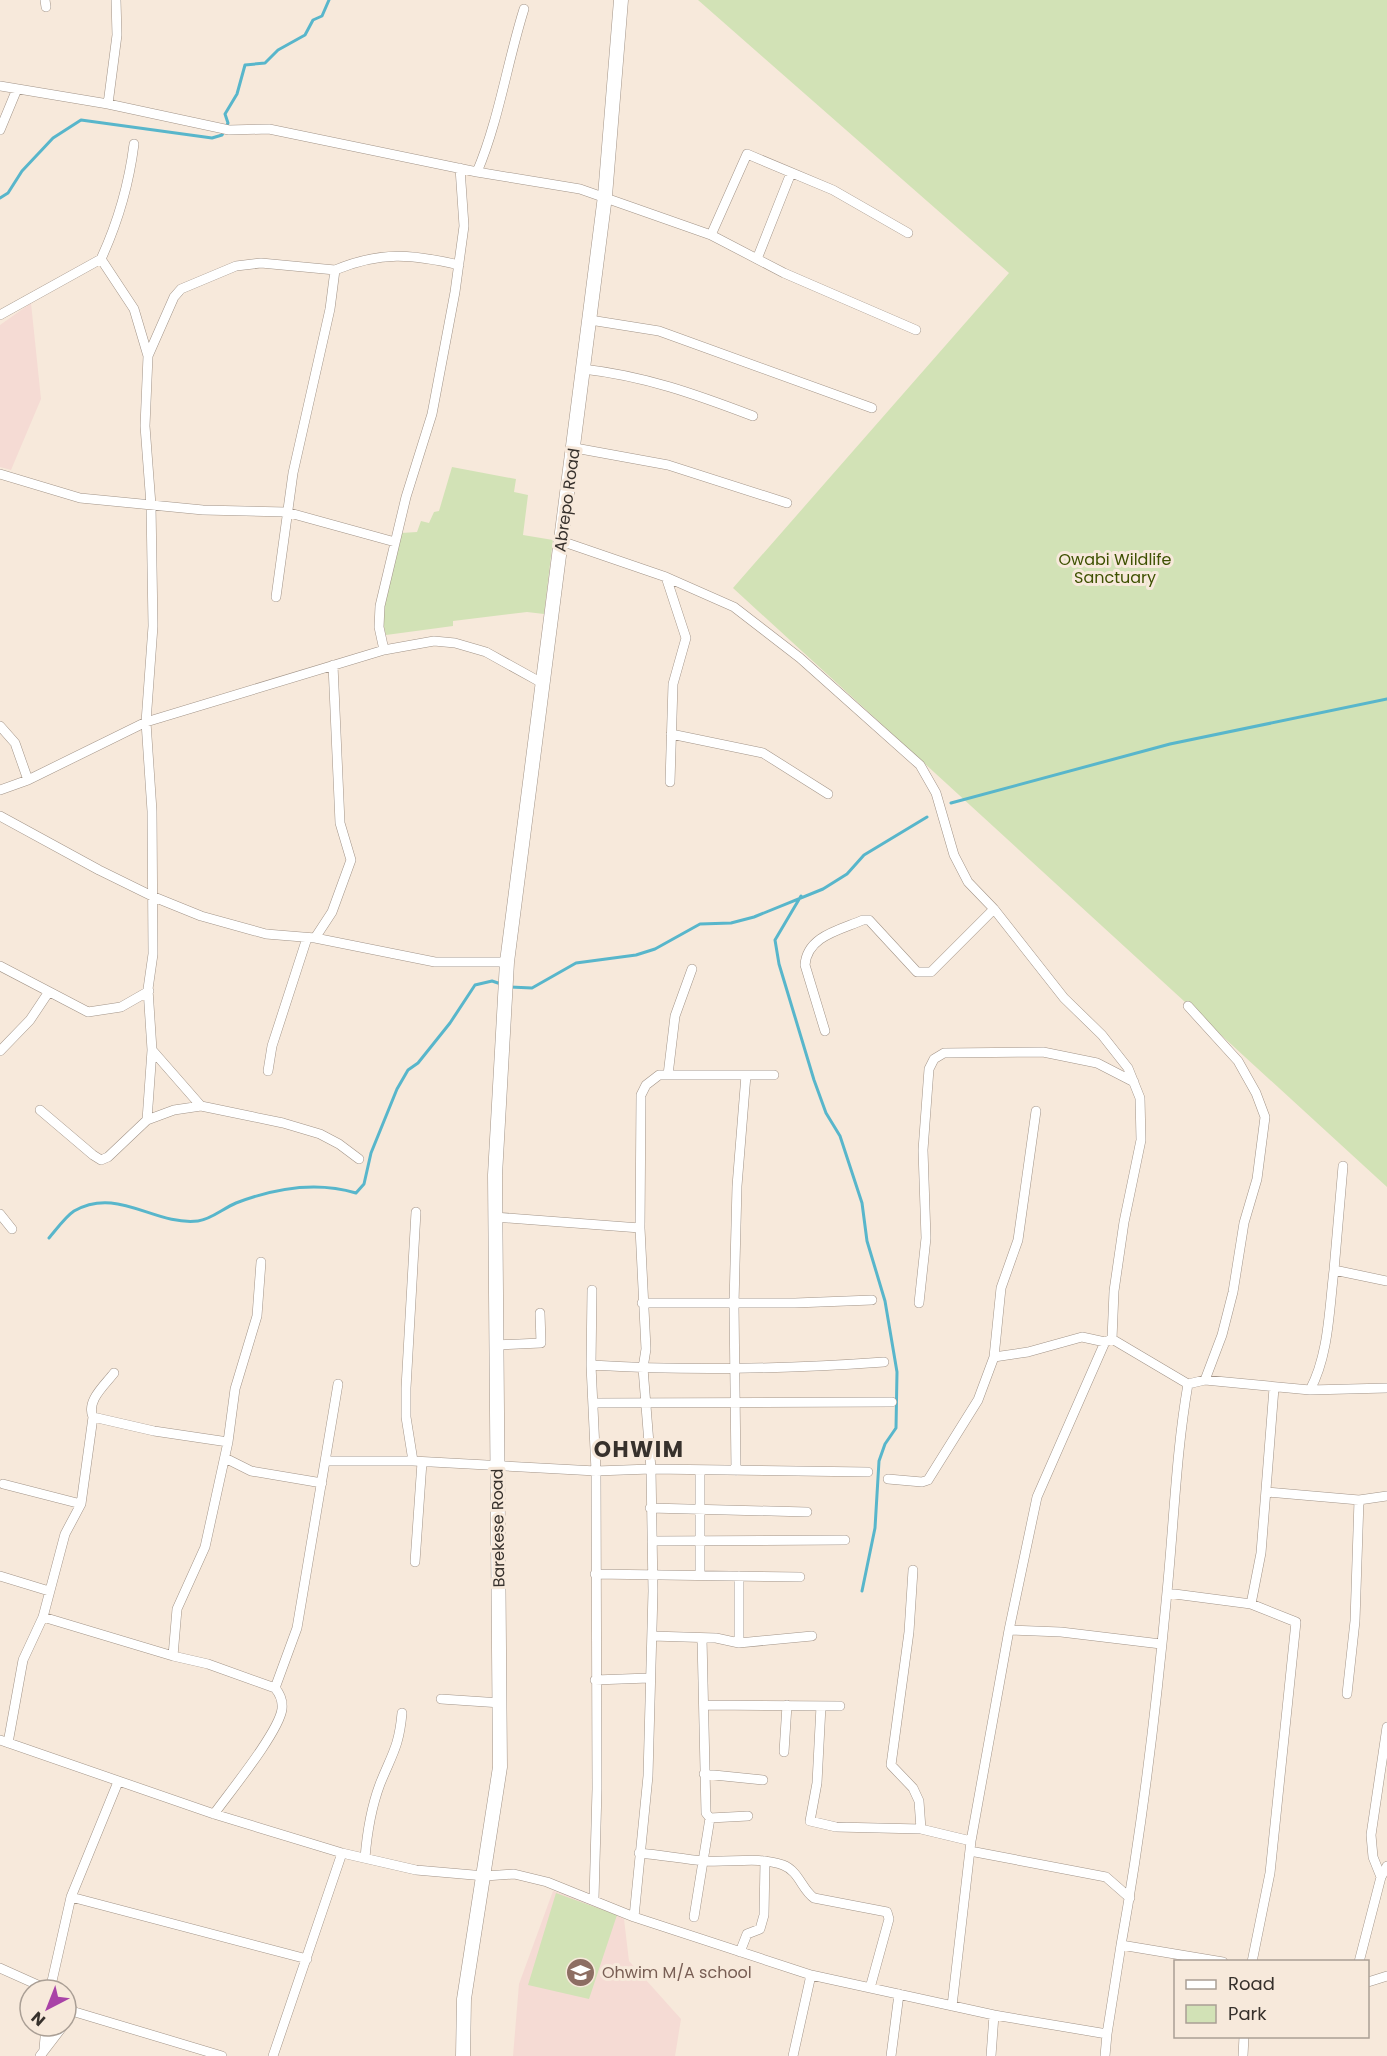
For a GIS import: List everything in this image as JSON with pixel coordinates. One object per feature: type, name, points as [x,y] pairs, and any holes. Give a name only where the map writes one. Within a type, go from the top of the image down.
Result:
[{"type":"main road","name":"Abrepo Road","points":[[505,998],[507,962],[542,683],[575,448],[605,196],[621,0]]},
{"type":"main road","name":"Barekese Road","points":[[463,2056],[464,1999],[485,1876],[500,1767],[495,1217],[498,1091],[505,998]]},
{"type":"street","points":[[108,104],[117,35],[116,0]]},
{"type":"street","points":[[477,172],[496,122],[501,89],[524,9]]},
{"type":"street","points":[[0,86],[108,104],[224,129],[269,129],[477,172],[580,189],[711,235],[757,259],[916,330]]},
{"type":"street","points":[[0,130],[17,89]]},
{"type":"street","points":[[0,315],[101,259],[119,213],[130,175],[134,144]]},
{"type":"street","points":[[711,235],[747,154],[833,190],[908,233]]},
{"type":"street","points":[[384,650],[380,627],[380,606],[395,542],[432,414],[459,265],[464,226],[460,168]]},
{"type":"street","points":[[757,259],[791,173]]},
{"type":"street","points":[[147,356],[174,297],[181,289],[236,266],[261,263],[335,270],[364,258],[397,255],[459,265]]},
{"type":"street","points":[[101,259],[134,309],[147,356],[145,426],[151,505],[153,626],[146,722],[152,811],[154,897],[149,991],[152,1050],[147,1120]]},
{"type":"street","points":[[276,597],[286,512],[330,309],[335,270]]},
{"type":"street","points":[[590,320],[659,331],[872,408]]},
{"type":"street","points":[[583,369],[626,374],[674,387],[753,416]]},
{"type":"street","points":[[575,448],[668,465],[787,503]]},
{"type":"street","points":[[0,474],[80,498],[203,510],[286,512],[395,542]]},
{"type":"street","points":[[561,541],[666,577],[734,607],[770,633],[920,765],[936,793],[954,855],[968,882],[994,909],[1064,998],[1102,1035],[1128,1068],[1140,1098],[1141,1140],[1124,1222],[1109,1340],[1037,1497],[1009,1630],[971,1846],[952,2006]]},
{"type":"street","points":[[666,577],[686,638],[673,684],[670,782]]},
{"type":"street","points":[[0,790],[28,780],[146,722],[384,650],[435,641],[455,643],[486,652],[542,683]]},
{"type":"street","points":[[268,1071],[272,1046],[311,938],[332,912],[351,860],[340,823],[333,665]]},
{"type":"street","points":[[0,726],[15,743],[28,780]]},
{"type":"street","points":[[671,734],[763,753],[828,795]]},
{"type":"street","points":[[0,816],[154,897],[201,916],[266,934],[311,938],[435,962],[507,962]]},
{"type":"street","points":[[825,1031],[805,965],[806,955],[816,940],[863,920],[869,920],[917,972],[925,974],[931,972],[994,909]]},
{"type":"street","points":[[0,966],[87,1012],[121,1007],[149,991]]},
{"type":"street","points":[[668,1075],[675,1016],[692,969]]},
{"type":"street","points":[[0,1051],[30,1020],[48,993]]},
{"type":"street","points":[[1188,1006],[1238,1061],[1256,1093],[1265,1117],[1257,1179],[1244,1224],[1233,1292],[1222,1335],[1205,1380]]},
{"type":"street","points":[[152,1050],[201,1106]]},
{"type":"street","points":[[919,1303],[926,1238],[923,1150],[929,1069],[934,1059],[944,1053],[1043,1052],[1097,1063],[1134,1082]]},
{"type":"street","points":[[634,1917],[648,1776],[652,1636],[651,1469],[643,1368],[646,1349],[640,1228],[640,1095],[646,1085],[659,1075],[774,1075]]},
{"type":"street","points":[[736,1471],[734,1304],[737,1186],[746,1075]]},
{"type":"street","points":[[40,1110],[101,1160],[147,1120],[174,1110],[201,1106],[283,1123],[320,1134],[339,1144],[359,1160]]},
{"type":"street","points":[[888,1479],[921,1482],[928,1480],[978,1400],[994,1357],[1001,1288],[1018,1240],[1036,1111]]},
{"type":"street","points":[[1310,1390],[1317,1376],[1324,1351],[1343,1166]]},
{"type":"street","points":[[415,1562],[417,1462],[406,1417],[406,1388],[416,1212]]},
{"type":"street","points":[[0,1215],[12,1229]]},
{"type":"street","points":[[495,1217],[640,1228]]},
{"type":"street","points":[[173,1656],[177,1609],[205,1547],[225,1458],[235,1389],[257,1316],[261,1262]]},
{"type":"street","points":[[1334,1270],[1387,1281]]},
{"type":"street","points":[[592,1290],[591,1365],[596,1471],[597,1789],[594,1899]]},
{"type":"street","points":[[642,1303],[734,1304],[872,1300]]},
{"type":"street","points":[[496,1345],[541,1343],[540,1313]]},
{"type":"street","points":[[994,1357],[1028,1352],[1082,1337],[1109,1340],[1188,1384],[1205,1380],[1310,1390],[1387,1388]]},
{"type":"street","points":[[591,1365],[643,1368],[797,1368],[884,1362]]},
{"type":"street","points":[[114,1373],[92,1403],[90,1410],[93,1417],[81,1504],[65,1534],[43,1617],[23,1660],[4,1742],[214,1814],[342,1853],[416,1870],[485,1876],[514,1874],[547,1882],[634,1917],[811,1975],[994,2015],[1107,2034]]},
{"type":"street","points":[[274,1688],[297,1628],[327,1461],[338,1384]]},
{"type":"street","points":[[1105,2056],[1148,1769],[1167,1593],[1178,1444],[1188,1384]]},
{"type":"street","points":[[1251,1604],[1261,1553],[1274,1388]]},
{"type":"street","points":[[593,1403],[892,1402]]},
{"type":"street","points":[[93,1417],[125,1426],[228,1442]]},
{"type":"street","points":[[225,1458],[250,1471],[322,1483]]},
{"type":"street","points":[[327,1461],[417,1462],[596,1471],[651,1469],[868,1472]]},
{"type":"street","points":[[700,1471],[700,1575]]},
{"type":"street","points":[[3,1484],[81,1504]]},
{"type":"street","points":[[1266,1492],[1359,1500],[1387,1496]]},
{"type":"street","points":[[1347,1694],[1355,1622],[1359,1500]]},
{"type":"street","points":[[650,1508],[807,1512]]},
{"type":"street","points":[[652,1541],[845,1540]]},
{"type":"street","points":[[913,1570],[909,1632],[891,1765],[913,1788],[919,1801],[921,1829]]},
{"type":"street","points":[[595,1574],[800,1577]]},
{"type":"street","points":[[0,1576],[49,1591]]},
{"type":"street","points":[[739,1576],[739,1643]]},
{"type":"street","points":[[1167,1593],[1251,1604],[1296,1622],[1270,1873],[1252,1960]]},
{"type":"street","points":[[43,1617],[173,1656],[208,1664],[274,1688],[280,1695],[282,1703],[282,1711],[276,1725],[214,1814]]},
{"type":"street","points":[[1009,1630],[1061,1632],[1161,1644]]},
{"type":"street","points":[[652,1636],[702,1638],[739,1643],[812,1635]]},
{"type":"street","points":[[694,1917],[705,1861],[710,1818],[706,1813],[704,1774],[705,1705],[702,1638]]},
{"type":"street","points":[[595,1680],[649,1678]]},
{"type":"street","points":[[441,1698],[501,1703]]},
{"type":"street","points":[[705,1705],[840,1706]]},
{"type":"street","points":[[784,1752],[787,1705]]},
{"type":"street","points":[[821,1706],[817,1784],[810,1821],[836,1827],[921,1829],[971,1846],[1106,1877],[1130,1898]]},
{"type":"street","points":[[365,1858],[368,1826],[380,1784],[400,1739],[402,1713]]},
{"type":"street","points":[[1381,1878],[1373,1857],[1371,1835],[1387,1727]]},
{"type":"street","points":[[704,1774],[763,1779]]},
{"type":"street","points":[[52,1978],[71,1897],[118,1782]]},
{"type":"street","points":[[710,1818],[748,1816]]},
{"type":"street","points":[[273,2056],[342,1853]]},
{"type":"street","points":[[639,1853],[705,1861],[765,1861],[786,1866],[799,1878],[806,1893],[814,1898],[887,1912],[889,1919],[870,1988]]},
{"type":"street","points":[[740,1952],[747,1934],[760,1929],[764,1915],[765,1861]]},
{"type":"street","points":[[1360,1960],[1381,1878],[1387,1866]]},
{"type":"street","points":[[71,1897],[307,1959]]},
{"type":"street","points":[[1121,1945],[1211,1960]]},
{"type":"street","points":[[0,1968],[22,1978]]},
{"type":"street","points":[[793,2056],[811,1975]]},
{"type":"street","points":[[1369,1982],[1387,1976]]},
{"type":"street","points":[[891,2056],[899,1994]]},
{"type":"street","points":[[78,2013],[200,2053],[222,2056]]},
{"type":"street","points":[[991,2056],[994,2015]]},
{"type":"street","points":[[42,2052],[54,2038]]},
{"type":"street","points":[[1244,2038],[1244,2056]]},
{"type":"shaded area","points":[[31,303],[41,399],[11,470],[0,467],[0,325]]},
{"type":"shaded area","name":"Ohwim M/A school","points":[[553,1891],[583,1899],[624,1919],[629,1961],[681,2019],[675,2056],[513,2056],[519,1984]]},
{"type":"green space","name":"Owabi Wildlife Sanctuary","points":[[698,0],[1387,0],[1387,1187],[733,588],[1009,273]]},
{"type":"green space","points":[[452,467],[516,479],[514,492],[528,495],[523,535],[553,540],[544,614],[527,612],[453,621],[453,626],[386,635],[385,598],[401,533],[417,532],[421,521],[429,523],[434,512],[439,511]]},
{"type":"green space","points":[[556,1893],[617,1915],[589,1999],[528,1985]]},
{"type":"waterway","points":[[0,198],[8,193],[22,171],[53,138],[81,120],[212,138],[222,135],[228,123],[225,114],[237,94],[245,65],[265,63],[278,50],[305,35],[313,20],[322,16],[329,0]]},
{"type":"waterway","points":[[951,803],[1170,744],[1387,699]]},
{"type":"waterway","points":[[510,987],[532,988],[576,963],[636,955],[655,949],[700,924],[731,923],[754,917],[823,889],[847,874],[864,855],[927,817]]},
{"type":"waterway","points":[[801,896],[775,940],[779,964],[814,1080],[826,1113],[840,1136],[862,1203],[867,1241],[885,1301],[897,1372],[896,1428],[885,1444],[879,1461],[875,1528],[862,1591]]},
{"type":"waterway","points":[[49,1238],[74,1211],[90,1204],[121,1204],[166,1218],[198,1221],[236,1203],[281,1190],[326,1187],[356,1193],[364,1184],[371,1153],[397,1089],[408,1070],[418,1063],[450,1023],[475,985],[492,981],[501,984]]},
{"type":"place","name":"Ohwim M/A school","points":[[581,1972]]},
{"type":"district","name":"OHWIM","points":[[639,1449]]}]
